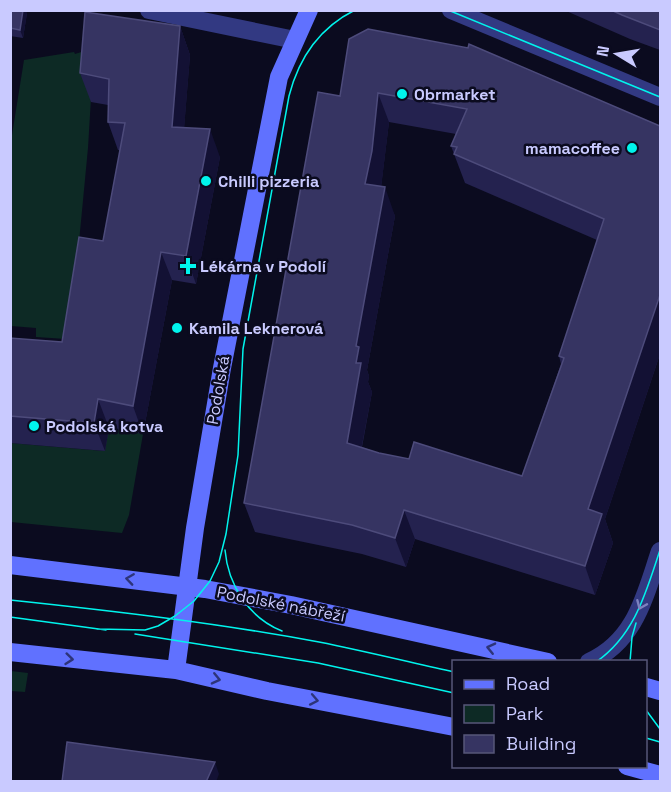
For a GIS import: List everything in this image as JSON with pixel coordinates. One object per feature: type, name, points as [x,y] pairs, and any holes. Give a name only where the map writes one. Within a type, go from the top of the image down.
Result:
[{"type":"main road","name":"Podolská","points":[[176,670],[195,528],[222,368],[279,77],[309,10]]},
{"type":"main road","name":"Podolské nábřeží","points":[[10,565],[188,587],[303,607],[539,660]]},
{"type":"main road","points":[[10,652],[176,670],[267,691],[452,728]]},
{"type":"main road","points":[[634,768],[660,776]]},
{"type":"street","points":[[149,10],[295,40]]},
{"type":"street","points":[[451,10],[660,97]]},
{"type":"street","points":[[593,660],[608,652],[626,633],[643,600],[660,550]]},
{"type":"green space","points":[[94,48],[88,148],[71,326],[66,339],[36,337],[36,328],[11,326],[10,135],[12,135],[24,60],[74,52],[75,54]]},
{"type":"green space","points":[[109,428],[143,434],[129,515],[122,533],[11,522],[10,443],[104,451]]},
{"type":"green space","points":[[11,671],[28,673],[25,692],[11,691]]},
{"type":"building","points":[[10,10],[23,10],[20,30],[10,28]]},
{"type":"building","points":[[611,10],[660,10],[660,30],[622,15]]},
{"type":"building","points":[[85,12],[180,26],[172,127],[210,129],[186,256],[161,252],[133,406],[98,399],[94,423],[10,416],[10,338],[62,342],[79,237],[103,241],[125,123],[108,122],[109,79],[80,73]]},
{"type":"building","points":[[368,29],[468,48],[469,44],[660,126],[660,295],[588,509],[602,514],[585,566],[404,510],[395,538],[352,525],[244,503],[318,92],[340,96],[349,39]],"holes":[[[378,93],[467,109],[451,146],[457,147],[454,154],[604,219],[559,356],[564,358],[522,476],[414,442],[409,459],[347,443],[361,363],[356,363],[359,347],[356,346],[385,187],[365,184],[372,151]]]},
{"type":"building","points":[[67,742],[215,762],[206,782],[62,782]]},
{"type":"tram line","points":[[97,629],[145,630],[158,626],[194,601],[210,581],[219,562],[226,534],[238,455],[243,349],[289,96],[298,69],[312,45],[342,17],[355,10]]},
{"type":"tram line","points":[[448,10],[660,97]]},
{"type":"tram line","points":[[225,550],[231,576],[242,599],[260,618],[282,631]]},
{"type":"tram line","points":[[598,660],[630,626],[644,597],[660,550]]},
{"type":"tram line","points":[[10,600],[165,618],[281,635],[452,672]]},
{"type":"tram line","points":[[10,617],[106,630]]},
{"type":"tram line","points":[[630,660],[636,623]]},
{"type":"tram line","points":[[135,634],[318,663],[452,693]]},
{"type":"tram line","points":[[647,711],[660,729]]},
{"type":"tram line","points":[[647,738],[660,742]]},
{"type":"place","name":"Obrmarket","points":[[402,94]]},
{"type":"place","name":"mamacoffee","points":[[632,148]]},
{"type":"place","name":"Chilli pizzeria","points":[[206,181]]},
{"type":"place","name":"Lékárna v Podolí","points":[[188,266]]},
{"type":"place","name":"Kamila Leknerová","points":[[177,328]]},
{"type":"place","name":"Podolská kotva","points":[[34,426]]}]
